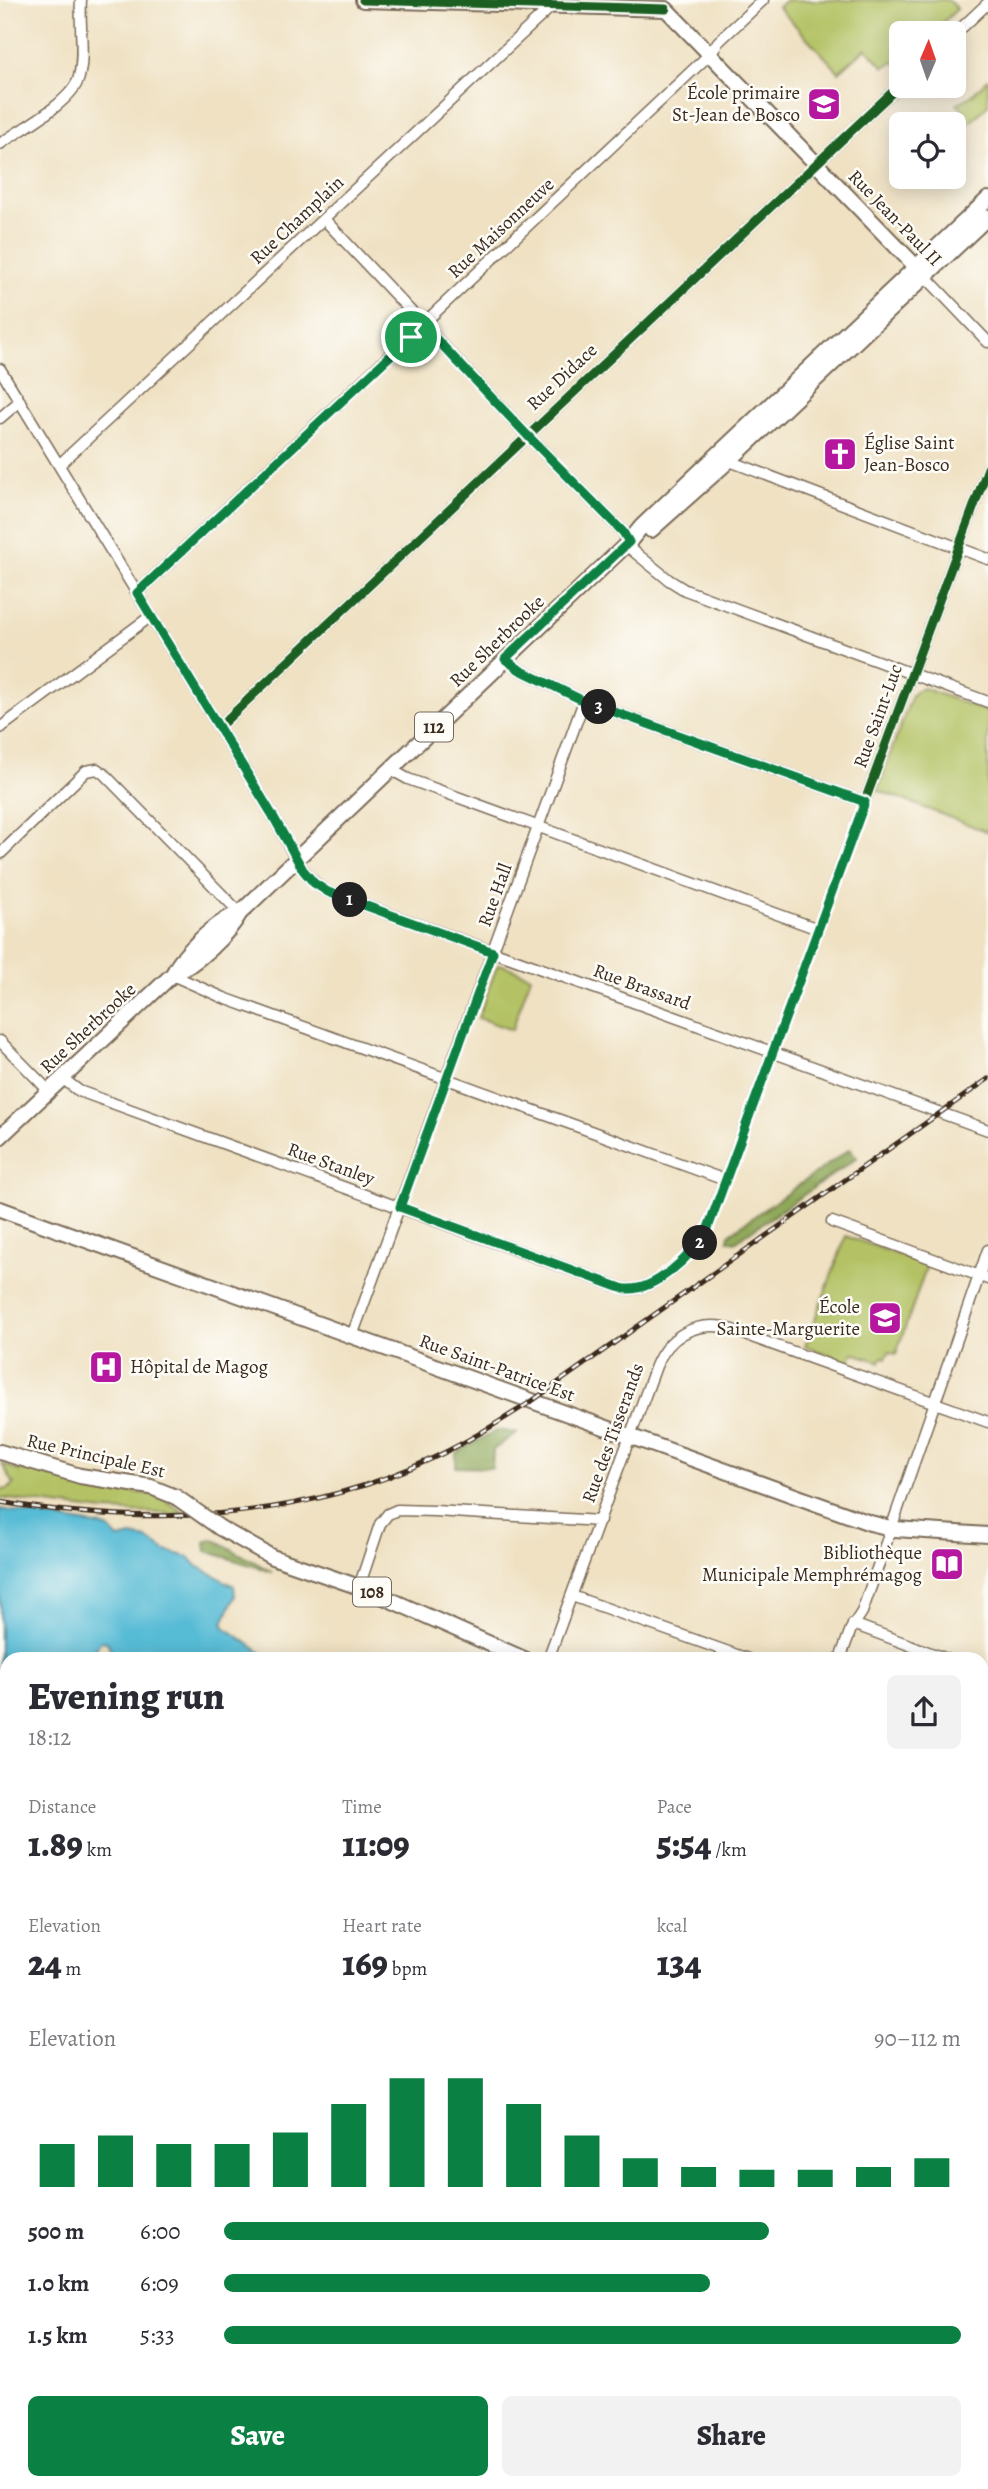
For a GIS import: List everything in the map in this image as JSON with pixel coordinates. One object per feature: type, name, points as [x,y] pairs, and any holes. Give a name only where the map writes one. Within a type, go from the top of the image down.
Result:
[{"type":"main road","points":[[363,0],[662,4]]},
{"type":"main road","name":"Rue Jean-Paul II","points":[[662,4],[921,272]]},
{"type":"main road","name":"Rue Sherbrooke","points":[[921,272],[988,199]]},
{"type":"main road","name":"Rue Sherbrooke","points":[[0,1137],[172,975],[188,968],[234,924],[240,913],[629,542],[653,529],[722,458],[921,272],[988,217]]},
{"type":"main road","name":"Rue Saint-Patrice Est","points":[[0,1209],[870,1523],[890,1528],[988,1535]]},
{"type":"main road","name":"Rue Principale Est","points":[[0,1452],[80,1476],[151,1487],[176,1497],[220,1528],[272,1557],[359,1587],[508,1652]]},
{"type":"street","points":[[0,144],[66,97],[76,85],[80,70],[82,0]]},
{"type":"street","name":"Rue Maisonneuve","points":[[137,593],[710,54],[718,42],[763,0]]},
{"type":"street","name":"Rue Champlain","points":[[59,465],[556,3]]},
{"type":"street","points":[[966,24],[988,3]]},
{"type":"street","name":"Rue Didace","points":[[219,727],[889,95]]},
{"type":"street","points":[[324,219],[527,435],[623,532],[632,550],[680,587],[988,702]]},
{"type":"street","name":"Rue Jean-Paul II","points":[[921,272],[988,342]]},
{"type":"street","name":"Rue Brassard","points":[[0,369],[282,830],[296,859],[314,883],[328,892],[988,1130]]},
{"type":"street","points":[[0,418],[20,401]]},
{"type":"street","points":[[722,458],[988,559]]},
{"type":"street","name":"Rue Saint-Luc","points":[[631,1290],[645,1286],[694,1251],[708,1228],[988,468]]},
{"type":"street","points":[[0,729],[151,616]]},
{"type":"street","points":[[505,659],[520,670],[584,701],[865,802]]},
{"type":"street","name":"Rue Hall","points":[[352,1336],[584,701]]},
{"type":"street","points":[[0,854],[82,775],[93,769],[104,774],[240,913]]},
{"type":"street","points":[[390,769],[408,779],[818,929]]},
{"type":"street","points":[[172,975],[211,993],[724,1180]]},
{"type":"street","points":[[0,1041],[50,1091]]},
{"type":"street","name":"Rue Stanley","points":[[62,1078],[79,1091],[631,1290]]},
{"type":"street","points":[[832,1222],[983,1278]]},
{"type":"street","points":[[843,1652],[853,1624],[862,1612],[934,1402],[983,1278],[988,1250]]},
{"type":"street","name":"Rue des Tisserands","points":[[551,1652],[662,1353],[679,1336],[701,1326],[716,1326],[740,1332],[988,1422]]},
{"type":"street","points":[[359,1587],[380,1524],[388,1514],[397,1510],[600,1521]]},
{"type":"street","points":[[572,1596],[728,1652]]},
{"type":"street","points":[[853,1624],[928,1652]]},
{"type":"green space","points":[[786,0],[948,0],[957,9],[944,21],[889,21],[889,64],[884,67],[866,48],[839,72],[778,7]]},
{"type":"green space","points":[[988,79],[988,105],[966,126],[966,112],[961,112],[963,110],[957,104],[971,96]]},
{"type":"green space","points":[[923,688],[988,712],[988,832],[877,790],[912,695]]},
{"type":"green space","points":[[500,964],[531,976],[512,1030],[478,1018]]},
{"type":"green space","points":[[850,1149],[857,1158],[735,1242],[728,1240],[729,1234]]},
{"type":"green space","name":"École Sainte-Marguerite","points":[[846,1236],[927,1265],[896,1354],[889,1352],[880,1362],[853,1353],[849,1362],[805,1346]]},
{"type":"green space","points":[[497,1430],[516,1433],[493,1450],[492,1468],[456,1467],[456,1453]]},
{"type":"green space","points":[[2,1464],[19,1471],[21,1468],[84,1485],[154,1495],[186,1514],[104,1511],[0,1498],[0,1490],[8,1489],[14,1484]]},
{"type":"green space","points":[[214,1539],[272,1572],[206,1551],[205,1542]]},
{"type":"water","points":[[0,1509],[101,1526],[111,1530],[118,1539],[132,1536],[147,1539],[166,1551],[189,1557],[197,1566],[234,1586],[235,1596],[223,1623],[260,1652],[112,1652],[107,1642],[101,1641],[96,1648],[99,1652],[0,1652]]},
{"type":"railway","points":[[0,1502],[110,1514],[165,1516],[219,1513],[273,1507],[327,1496],[379,1480],[431,1459],[532,1401],[988,1079]]},
{"type":"cycle path","points":[[363,0],[666,9]]},
{"type":"cycle path","points":[[219,727],[889,95]]},
{"type":"cycle path","points":[[661,1276],[694,1251],[707,1228],[988,468]]},
{"type":"place","name":"École primaire St-Jean de Bosco","points":[[824,104]]},
{"type":"place","name":"Église Saint Jean-Bosco","points":[[840,454]]},
{"type":"place","name":"École Sainte-Marguerite","points":[[885,1318]]},
{"type":"place","name":"Hôpital de Magog","points":[[106,1367]]},
{"type":"place","name":"Bibliothèque Municipale Memphrémagog","points":[[947,1564]]},
{"type":"route","points":[[423,325],[623,532],[629,542],[505,659],[566,694],[865,802],[708,1228],[690,1255],[661,1276],[635,1290],[621,1288],[400,1207],[493,952],[328,892],[314,883],[296,859],[273,816],[137,593],[411,337],[423,325]]}]
